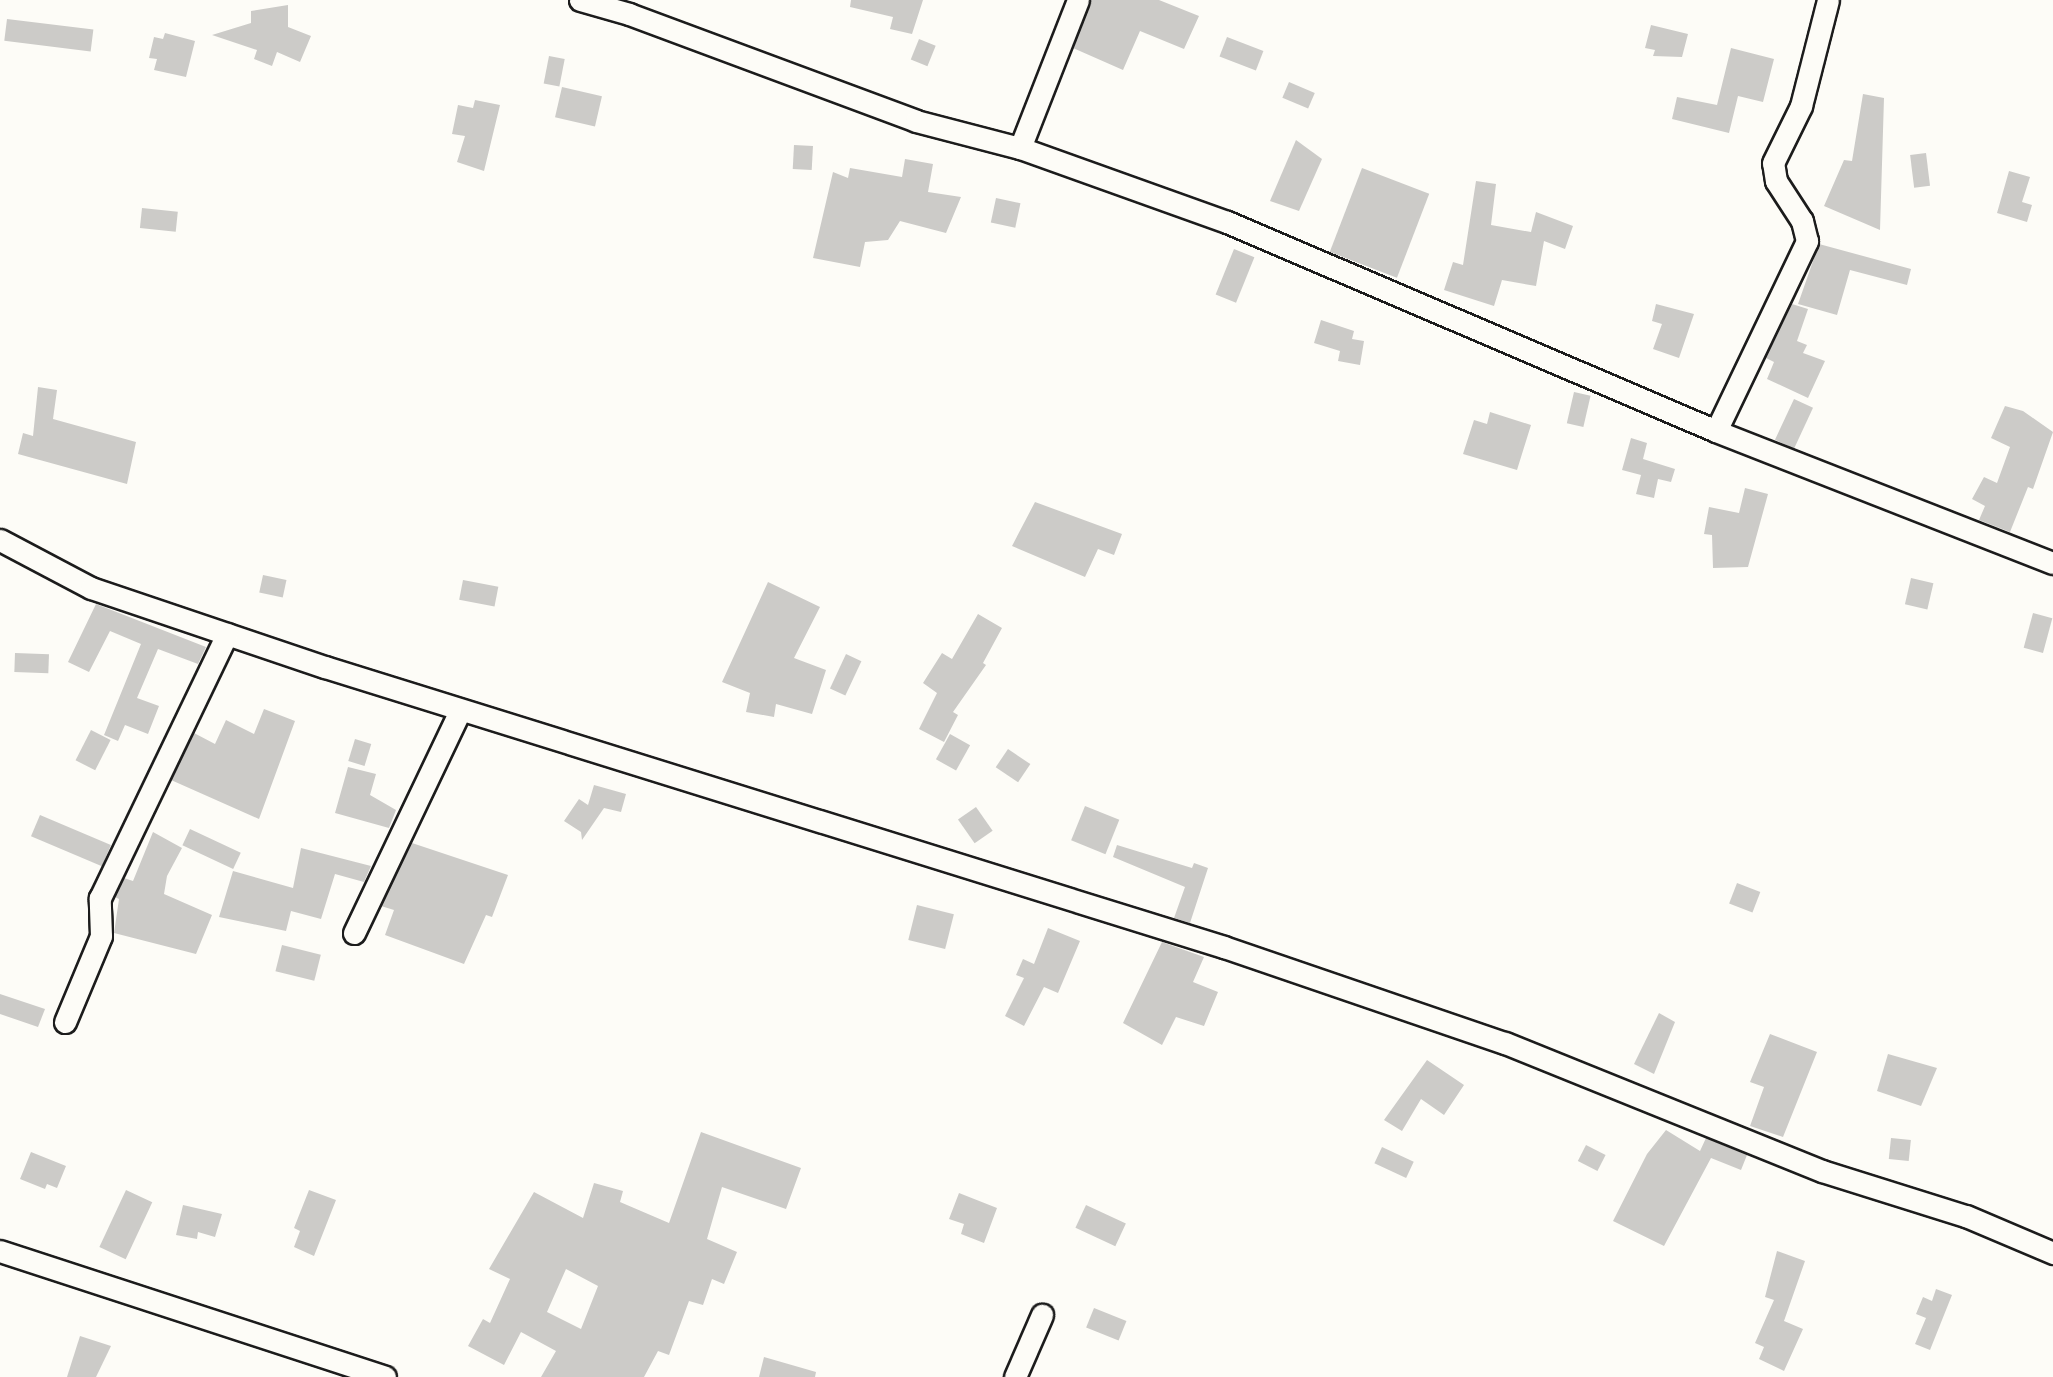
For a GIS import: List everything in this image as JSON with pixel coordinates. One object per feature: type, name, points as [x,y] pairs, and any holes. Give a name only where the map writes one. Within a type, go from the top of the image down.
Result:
[{"type":"street","points":[[580,0],[629,14],[916,121],[1020,148],[1227,222],[1716,431],[2053,563]]},
{"type":"street","points":[[1020,148],[1078,0]]},
{"type":"street","points":[[1716,431],[1807,241],[1802,221],[1776,181],[1773,163],[1801,106],[1828,0]]},
{"type":"street","points":[[0,540],[91,588],[227,634],[460,711],[1224,947],[1505,1043],[1822,1171],[1966,1216],[2053,1253]]},
{"type":"street","points":[[65,1022],[101,936],[100,898],[227,634]]},
{"type":"street","points":[[354,933],[460,711]]},
{"type":"street","points":[[0,1251],[385,1377]]},
{"type":"street","points":[[1015,1377],[1042,1315]]},
{"type":"building","points":[[851,0],[923,0],[912,34],[890,29],[893,17],[850,7]]},
{"type":"building","points":[[1091,0],[1159,0],[1199,16],[1184,49],[1140,31],[1123,70],[1073,48]]},
{"type":"building","points":[[288,5],[288,27],[311,36],[300,62],[277,52],[272,66],[254,59],[257,50],[212,35],[251,23],[251,11]]},
{"type":"building","points":[[7,19],[93,30],[91,51],[4,41]]},
{"type":"building","points":[[1651,25],[1688,34],[1682,57],[1653,56],[1655,50],[1645,48]]},
{"type":"building","points":[[165,33],[195,41],[186,77],[154,70],[157,59],[149,58],[154,37],[163,39]]},
{"type":"building","points":[[1227,37],[1263,51],[1256,71],[1219,57]]},
{"type":"building","points":[[919,39],[936,46],[927,66],[911,59]]},
{"type":"building","points":[[1731,48],[1774,59],[1763,102],[1738,96],[1729,133],[1672,119],[1677,97],[1717,105]]},
{"type":"building","points":[[549,56],[565,59],[559,87],[544,83]]},
{"type":"building","points":[[1289,82],[1315,93],[1308,109],[1282,98]]},
{"type":"building","points":[[562,87],[602,96],[595,126],[555,117]]},
{"type":"building","points":[[1863,94],[1884,98],[1880,230],[1824,206],[1844,160],[1852,161]]},
{"type":"building","points":[[475,100],[500,105],[484,171],[457,162],[465,136],[452,134],[458,105],[473,108]]},
{"type":"building","points":[[1296,140],[1322,159],[1299,211],[1270,201]]},
{"type":"building","points":[[794,145],[813,146],[812,170],[793,169]]},
{"type":"building","points":[[1926,153],[1930,186],[1914,188],[1910,155]]},
{"type":"building","points":[[905,159],[933,164],[928,192],[961,197],[946,233],[900,221],[888,240],[865,242],[860,267],[813,258],[833,172],[848,178],[850,168],[902,177]]},
{"type":"building","points":[[1362,168],[1429,194],[1397,278],[1330,252]]},
{"type":"building","points":[[2009,171],[2030,177],[2022,202],[2032,205],[2027,222],[1997,213]]},
{"type":"building","points":[[1476,181],[1496,184],[1491,225],[1531,232],[1536,212],[1573,226],[1565,249],[1544,241],[1536,286],[1502,280],[1494,306],[1444,290],[1453,262],[1463,265]]},
{"type":"building","points":[[996,198],[1020,203],[1015,228],[991,222]]},
{"type":"building","points":[[142,208],[178,212],[176,232],[140,228]]},
{"type":"building","points":[[1819,244],[1911,269],[1907,285],[1850,270],[1837,315],[1798,304]]},
{"type":"building","points":[[1234,249],[1254,257],[1236,303],[1216,294]]},
{"type":"building","points":[[1656,304],[1694,314],[1679,358],[1653,349],[1662,324],[1652,321]]},
{"type":"building","points":[[1792,304],[1808,309],[1797,341],[1807,345],[1803,353],[1825,361],[1808,398],[1767,379],[1774,362],[1766,358]]},
{"type":"building","points":[[1321,320],[1354,331],[1352,339],[1364,341],[1360,365],[1338,361],[1340,351],[1314,343]]},
{"type":"building","points":[[38,387],[57,390],[53,419],[136,442],[127,484],[18,454],[23,433],[33,436]]},
{"type":"building","points":[[1574,392],[1591,396],[1583,427],[1567,423]]},
{"type":"building","points":[[1794,399],[1813,408],[1794,449],[1775,440]]},
{"type":"building","points":[[2005,406],[2023,411],[2053,432],[2033,489],[2028,487],[2010,532],[1979,520],[1985,506],[1972,499],[1984,477],[1997,483],[2010,447],[1991,438]]},
{"type":"building","points":[[1490,412],[1531,425],[1517,470],[1463,454],[1474,420],[1487,424]]},
{"type":"building","points":[[1631,438],[1647,443],[1643,459],[1675,469],[1671,482],[1658,479],[1654,498],[1636,494],[1641,475],[1622,470]]},
{"type":"building","points":[[1745,488],[1768,494],[1748,567],[1713,568],[1712,535],[1704,534],[1709,507],[1739,513]]},
{"type":"building","points":[[1035,502],[1122,534],[1114,555],[1098,549],[1085,577],[1012,546]]},
{"type":"building","points":[[263,575],[286,580],[283,598],[259,593]]},
{"type":"building","points":[[1911,578],[1933,583],[1927,609],[1905,604]]},
{"type":"building","points":[[463,580],[498,587],[495,607],[459,600]]},
{"type":"building","points":[[768,582],[820,607],[794,658],[826,670],[812,714],[776,704],[774,717],[746,712],[750,693],[722,682]]},
{"type":"building","points":[[96,604],[206,647],[198,664],[158,649],[137,698],[159,706],[148,734],[125,725],[118,741],[104,735],[141,644],[110,631],[89,672],[68,662]]},
{"type":"building","points":[[2033,613],[2052,618],[2043,653],[2024,648]]},
{"type":"building","points":[[978,614],[1002,628],[983,663],[986,665],[953,712],[958,715],[944,742],[919,729],[937,693],[923,683],[942,653],[952,659]]},
{"type":"building","points":[[15,653],[49,654],[48,673],[14,672]]},
{"type":"building","points":[[846,654],[861,661],[845,696],[830,688]]},
{"type":"building","points":[[264,709],[295,721],[259,819],[171,780],[194,733],[215,744],[226,720],[254,734]]},
{"type":"building","points":[[91,730],[111,740],[95,770],[76,760]]},
{"type":"building","points":[[950,734],[970,745],[956,771],[936,759]]},
{"type":"building","points":[[355,739],[371,744],[365,766],[348,761]]},
{"type":"building","points":[[1008,749],[1030,764],[1018,782],[996,767]]},
{"type":"building","points":[[348,767],[376,774],[370,795],[396,810],[389,828],[335,813]]},
{"type":"building","points":[[594,785],[626,794],[621,812],[604,808],[582,840],[581,832],[564,821],[579,799],[588,805]]},
{"type":"building","points":[[1085,806],[1119,820],[1105,854],[1071,840]]},
{"type":"building","points":[[976,807],[993,831],[975,843],[958,820]]},
{"type":"building","points":[[40,815],[111,845],[102,866],[31,836]]},
{"type":"building","points":[[190,829],[241,853],[233,869],[182,845]]},
{"type":"building","points":[[153,832],[182,848],[167,876],[164,894],[212,915],[196,954],[114,933],[119,899],[115,897],[124,878],[133,881]]},
{"type":"building","points":[[412,843],[508,875],[492,917],[486,915],[464,964],[385,935],[394,910],[381,906]]},
{"type":"building","points":[[1117,845],[1192,868],[1194,863],[1208,868],[1190,923],[1174,918],[1185,887],[1113,857]]},
{"type":"building","points":[[301,848],[371,866],[364,882],[335,874],[321,919],[291,911],[286,931],[219,917],[233,871],[293,888]]},
{"type":"building","points":[[1737,883],[1760,892],[1752,912],[1729,904]]},
{"type":"building","points":[[917,905],[954,914],[945,949],[908,940]]},
{"type":"building","points":[[1048,928],[1080,941],[1058,993],[1044,987],[1024,1026],[1005,1016],[1024,978],[1016,975],[1023,959],[1034,964]]},
{"type":"building","points":[[1162,942],[1204,957],[1193,982],[1218,992],[1204,1026],[1176,1017],[1162,1045],[1123,1023]]},
{"type":"building","points":[[282,945],[321,955],[314,981],[275,971]]},
{"type":"building","points":[[0,994],[45,1009],[38,1027],[0,1014]]},
{"type":"building","points":[[1659,1013],[1675,1022],[1654,1074],[1634,1064]]},
{"type":"building","points":[[1770,1034],[1817,1052],[1783,1137],[1750,1126],[1764,1087],[1750,1082]]},
{"type":"building","points":[[1888,1054],[1937,1068],[1921,1106],[1877,1091]]},
{"type":"building","points":[[1427,1060],[1464,1085],[1444,1115],[1421,1099],[1402,1131],[1384,1120]]},
{"type":"building","points":[[1666,1130],[1700,1151],[1706,1138],[1747,1155],[1741,1170],[1711,1158],[1664,1246],[1613,1221],[1647,1154]]},
{"type":"building","points":[[701,1132],[801,1168],[786,1209],[722,1187],[707,1239],[737,1252],[724,1284],[712,1279],[703,1305],[689,1301],[669,1355],[658,1351],[644,1377],[541,1377],[556,1351],[521,1332],[504,1365],[468,1346],[483,1319],[490,1323],[510,1279],[489,1269],[534,1192],[583,1218],[594,1183],[623,1191],[620,1202],[669,1223]],"holes":[[[566,1269],[598,1286],[581,1329],[547,1312]]]},
{"type":"building","points":[[1891,1138],[1911,1140],[1909,1161],[1889,1159]]},
{"type":"building","points":[[1586,1145],[1606,1155],[1597,1171],[1578,1161]]},
{"type":"building","points":[[1382,1147],[1414,1162],[1406,1178],[1374,1163]]},
{"type":"building","points":[[31,1152],[66,1166],[57,1188],[47,1184],[45,1189],[20,1179]]},
{"type":"building","points":[[126,1190],[152,1202],[126,1259],[99,1247]]},
{"type":"building","points":[[309,1190],[336,1200],[314,1256],[294,1247],[300,1231],[294,1228]]},
{"type":"building","points":[[959,1193],[997,1208],[984,1243],[961,1234],[964,1224],[949,1219]]},
{"type":"building","points":[[183,1205],[222,1214],[215,1237],[198,1232],[197,1239],[176,1235]]},
{"type":"building","points":[[1086,1205],[1126,1224],[1115,1246],[1075,1228]]},
{"type":"building","points":[[1777,1251],[1805,1261],[1784,1321],[1803,1329],[1784,1371],[1759,1359],[1764,1347],[1755,1343],[1774,1300],[1765,1297]]},
{"type":"building","points":[[1936,1289],[1952,1295],[1930,1350],[1915,1344],[1926,1318],[1916,1314],[1923,1297],[1932,1301]]},
{"type":"building","points":[[1094,1308],[1126,1321],[1119,1341],[1086,1327]]},
{"type":"building","points":[[80,1336],[111,1346],[96,1377],[67,1377]]},
{"type":"building","points":[[764,1357],[816,1372],[815,1377],[759,1377]]}]
